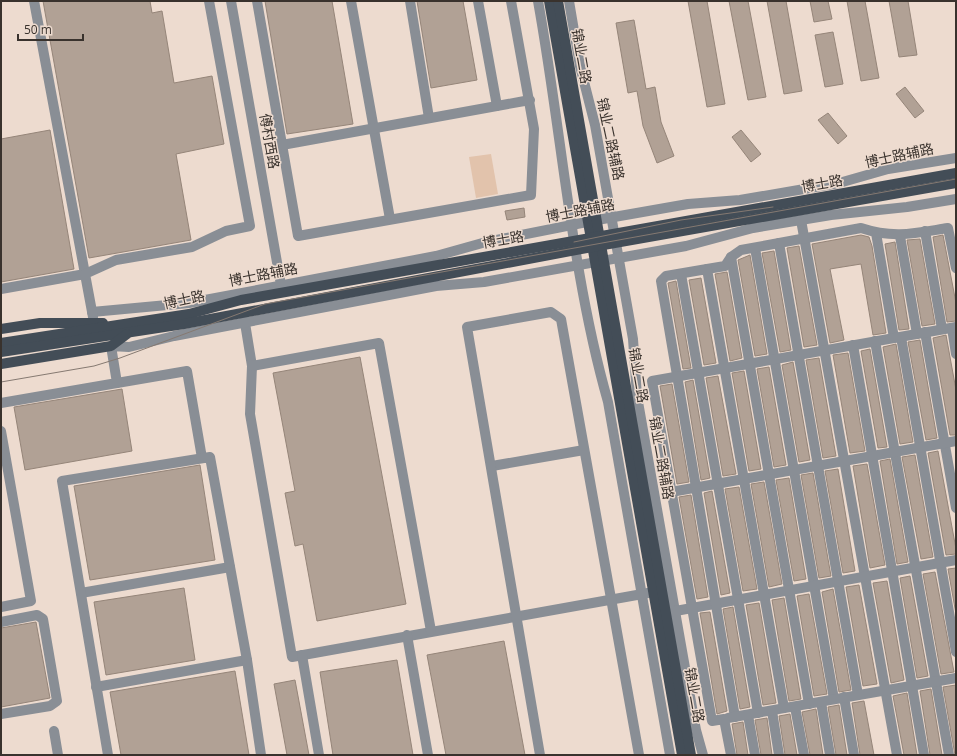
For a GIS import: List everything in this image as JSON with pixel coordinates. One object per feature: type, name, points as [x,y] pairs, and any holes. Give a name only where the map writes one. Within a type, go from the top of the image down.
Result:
[{"type":"main road","name":"锦业二路","points":[[549,1],[600,261],[658,591],[682,755]]},
{"type":"main road","name":"锦业二路","points":[[558,1],[592,221]]},
{"type":"main road","name":"博士路","points":[[615,238],[956,173]]},
{"type":"main road","name":"博士路","points":[[56,339],[128,333],[244,317],[596,241],[956,183]]},
{"type":"main road","name":"博士路","points":[[56,339],[123,324],[189,314],[241,300],[576,245]]},
{"type":"main road","points":[[1,329],[93,317],[123,324]]},
{"type":"main road","points":[[1,364],[111,346],[128,333]]},
{"type":"main road","points":[[1,343],[56,339]]},
{"type":"main road","points":[[1,352],[56,339]]},
{"type":"main road","name":"锦业二路","points":[[658,591],[671,612],[691,755]]},
{"type":"street","points":[[34,1],[93,317]]},
{"type":"street","points":[[1,289],[85,274],[116,260],[192,247],[226,231],[250,226],[209,1]]},
{"type":"street","name":"傅村西路","points":[[231,1],[282,285]]},
{"type":"street","points":[[257,1],[298,236],[531,195],[534,129],[511,1]]},
{"type":"street","points":[[351,1],[390,219]]},
{"type":"street","points":[[410,1],[429,118]]},
{"type":"street","points":[[478,1],[497,106]]},
{"type":"street","points":[[538,1],[551,76],[560,153],[579,265],[596,359],[608,402],[670,755]]},
{"type":"street","name":"锦业二路辅路","points":[[568,1],[580,66],[595,125],[633,339],[637,396],[671,612],[696,730],[703,755]]},
{"type":"street","points":[[282,145],[530,100]]},
{"type":"street","name":"博士路辅路","points":[[93,317],[189,303],[436,256],[486,242],[573,226],[592,221],[688,204],[740,200],[839,183],[888,170],[956,158]]},
{"type":"street","points":[[117,383],[111,346],[128,347],[244,317],[436,286],[484,282],[686,246],[753,228],[831,215],[907,208],[956,199]]},
{"type":"street","points":[[801,220],[897,755]]},
{"type":"street","points":[[735,717],[661,281],[666,276],[725,266],[731,256],[741,250],[862,228],[876,233],[900,236],[948,228],[956,268]]},
{"type":"street","points":[[925,231],[956,354]]},
{"type":"street","points":[[876,233],[920,448],[956,652]]},
{"type":"street","points":[[900,236],[944,443],[956,508]]},
{"type":"street","points":[[779,243],[858,695]]},
{"type":"street","points":[[755,248],[834,699]]},
{"type":"street","points":[[731,256],[809,704]]},
{"type":"street","points":[[707,269],[784,708]]},
{"type":"street","points":[[681,274],[758,713]]},
{"type":"street","points":[[540,755],[492,466],[467,327],[551,312],[561,319],[639,755]]},
{"type":"street","points":[[244,317],[252,366],[250,414],[292,657],[516,615],[658,591]]},
{"type":"street","points":[[950,328],[652,381],[712,721],[956,678]]},
{"type":"street","points":[[875,341],[949,755]]},
{"type":"street","points":[[252,366],[379,343],[431,631]]},
{"type":"street","points":[[853,345],[924,755]]},
{"type":"street","points":[[1,403],[187,371],[202,458]]},
{"type":"street","points":[[1,431],[31,601],[1,607]]},
{"type":"street","points":[[671,492],[956,441]]},
{"type":"street","points":[[492,466],[584,450]]},
{"type":"street","points":[[108,755],[62,481],[210,457],[247,660],[261,755]]},
{"type":"street","points":[[671,612],[956,560]]},
{"type":"street","points":[[81,593],[230,567]]},
{"type":"street","points":[[1,622],[37,615],[43,619],[57,701],[50,706],[1,714]]},
{"type":"street","points":[[408,635],[428,755]]},
{"type":"street","points":[[302,655],[319,755]]},
{"type":"street","points":[[96,687],[247,660]]},
{"type":"street","points":[[844,697],[854,755]]},
{"type":"street","points":[[821,702],[830,755]]},
{"type":"street","points":[[795,706],[804,755]]},
{"type":"street","points":[[772,711],[779,755]]},
{"type":"street","points":[[748,715],[755,755]]},
{"type":"street","points":[[724,719],[731,755]]},
{"type":"street","points":[[54,731],[58,755]]},
{"type":"shaded area","points":[[491,154],[498,194],[476,198],[469,157]]},
{"type":"building","points":[[43,1],[150,1],[152,13],[162,11],[174,83],[212,76],[224,144],[176,154],[191,240],[89,258]]},
{"type":"building","points":[[265,1],[332,1],[353,124],[287,134]]},
{"type":"building","points":[[417,1],[463,1],[477,80],[431,88]]},
{"type":"building","points":[[688,1],[707,1],[725,104],[707,107]]},
{"type":"building","points":[[729,1],[748,1],[766,97],[748,100]]},
{"type":"building","points":[[767,1],[786,1],[802,91],[784,94]]},
{"type":"building","points":[[810,1],[828,1],[832,19],[814,22]]},
{"type":"building","points":[[847,1],[865,1],[879,78],[861,81]]},
{"type":"building","points":[[889,1],[908,1],[917,55],[899,57]]},
{"type":"building","points":[[634,20],[646,89],[655,87],[661,122],[674,156],[657,163],[643,126],[637,91],[628,93],[616,23]]},
{"type":"building","points":[[833,32],[843,84],[825,87],[815,35]]},
{"type":"building","points":[[905,87],[924,111],[915,118],[896,94]]},
{"type":"building","points":[[828,113],[847,136],[838,144],[818,120]]},
{"type":"building","points":[[50,130],[74,269],[1,282],[1,139]]},
{"type":"building","points":[[741,130],[761,154],[751,162],[732,137]]},
{"type":"building","points":[[524,208],[525,217],[507,220],[505,211]]},
{"type":"building","points":[[861,235],[869,237],[872,246],[886,333],[873,335],[861,264],[830,269],[844,340],[830,343],[812,244]]},
{"type":"building","points":[[943,235],[956,303],[956,321],[947,322],[933,237]]},
{"type":"building","points":[[920,239],[935,324],[922,326],[907,240]]},
{"type":"building","points":[[895,242],[909,329],[899,330],[885,244]]},
{"type":"building","points":[[799,246],[817,345],[804,347],[787,248]]},
{"type":"building","points":[[774,251],[791,350],[780,352],[762,253]]},
{"type":"building","points":[[750,255],[767,354],[755,356],[738,260]]},
{"type":"building","points":[[727,272],[742,358],[730,361],[715,274]]},
{"type":"building","points":[[701,278],[716,363],[704,365],[689,280]]},
{"type":"building","points":[[676,281],[691,368],[683,369],[668,283]]},
{"type":"building","points":[[946,335],[956,390],[956,435],[950,435],[933,338]]},
{"type":"building","points":[[920,340],[937,438],[926,440],[908,342]]},
{"type":"building","points":[[896,344],[913,442],[900,444],[883,347]]},
{"type":"building","points":[[870,349],[887,447],[878,448],[861,351]]},
{"type":"building","points":[[848,353],[865,451],[850,453],[833,355]]},
{"type":"building","points":[[360,357],[406,604],[317,621],[303,544],[295,546],[285,493],[295,491],[273,373]]},
{"type":"building","points":[[819,358],[836,456],[823,458],[806,360]]},
{"type":"building","points":[[793,362],[810,460],[799,462],[782,365]]},
{"type":"building","points":[[769,367],[786,465],[774,467],[757,369]]},
{"type":"building","points":[[744,371],[761,469],[749,471],[732,373]]},
{"type":"building","points":[[718,376],[736,474],[723,476],[706,378]]},
{"type":"building","points":[[693,380],[710,478],[701,480],[685,382]]},
{"type":"building","points":[[672,384],[689,482],[677,484],[660,386]]},
{"type":"building","points":[[122,389],[132,451],[25,470],[14,407]]},
{"type":"building","points":[[938,451],[956,554],[946,555],[928,453]]},
{"type":"building","points":[[915,455],[933,557],[921,559],[902,457]]},
{"type":"building","points":[[890,459],[908,562],[897,564],[880,461]]},
{"type":"building","points":[[867,464],[885,565],[870,568],[853,466]]},
{"type":"building","points":[[200,465],[215,560],[90,580],[74,486]]},
{"type":"building","points":[[838,469],[855,571],[843,573],[825,471]]},
{"type":"building","points":[[813,473],[831,576],[819,578],[801,475]]},
{"type":"building","points":[[789,478],[806,579],[794,581],[776,480]]},
{"type":"building","points":[[764,482],[782,584],[769,587],[751,484]]},
{"type":"building","points":[[739,487],[757,589],[743,591],[725,489]]},
{"type":"building","points":[[712,491],[730,593],[721,595],[704,493]]},
{"type":"building","points":[[691,495],[708,597],[697,599],[679,497]]},
{"type":"building","points":[[956,568],[956,614],[948,569]]},
{"type":"building","points":[[935,572],[954,672],[941,674],[923,574]]},
{"type":"building","points":[[910,576],[928,676],[917,678],[900,578]]},
{"type":"building","points":[[887,581],[904,680],[891,683],[873,583]]},
{"type":"building","points":[[859,585],[877,684],[863,686],[846,587]]},
{"type":"building","points":[[184,588],[195,660],[106,675],[94,602]]},
{"type":"building","points":[[833,589],[851,690],[839,692],[822,592]]},
{"type":"building","points":[[809,594],[827,694],[814,696],[797,596]]},
{"type":"building","points":[[784,598],[801,699],[789,701],[772,600]]},
{"type":"building","points":[[759,603],[776,703],[763,705],[746,605]]},
{"type":"building","points":[[733,607],[750,707],[740,709],[723,609]]},
{"type":"building","points":[[710,612],[727,711],[717,714],[700,613]]},
{"type":"building","points":[[36,622],[50,698],[1,707],[1,628]]},
{"type":"building","points":[[504,641],[525,755],[446,755],[427,655]]},
{"type":"building","points":[[397,660],[413,755],[333,755],[320,672]]},
{"type":"building","points":[[235,671],[249,755],[121,755],[110,692]]},
{"type":"building","points":[[295,680],[309,755],[287,755],[274,684]]},
{"type":"building","points":[[956,685],[956,755],[955,755],[943,687]]},
{"type":"building","points":[[931,689],[942,755],[930,755],[920,691]]},
{"type":"building","points":[[907,693],[917,755],[904,755],[893,696]]},
{"type":"building","points":[[864,701],[874,755],[860,755],[852,703]]},
{"type":"building","points":[[839,705],[847,755],[836,755],[828,707]]},
{"type":"building","points":[[816,709],[823,755],[810,755],[802,712]]},
{"type":"building","points":[[790,714],[797,755],[785,755],[779,716]]},
{"type":"building","points":[[767,718],[772,755],[761,755],[755,720]]},
{"type":"building","points":[[743,722],[748,755],[737,755],[732,724]]},
{"type":"tram line","points":[[1,382],[94,366],[120,358],[265,304],[956,179]]},
{"type":"tram line","points":[[574,242],[681,220],[773,207]]}]
